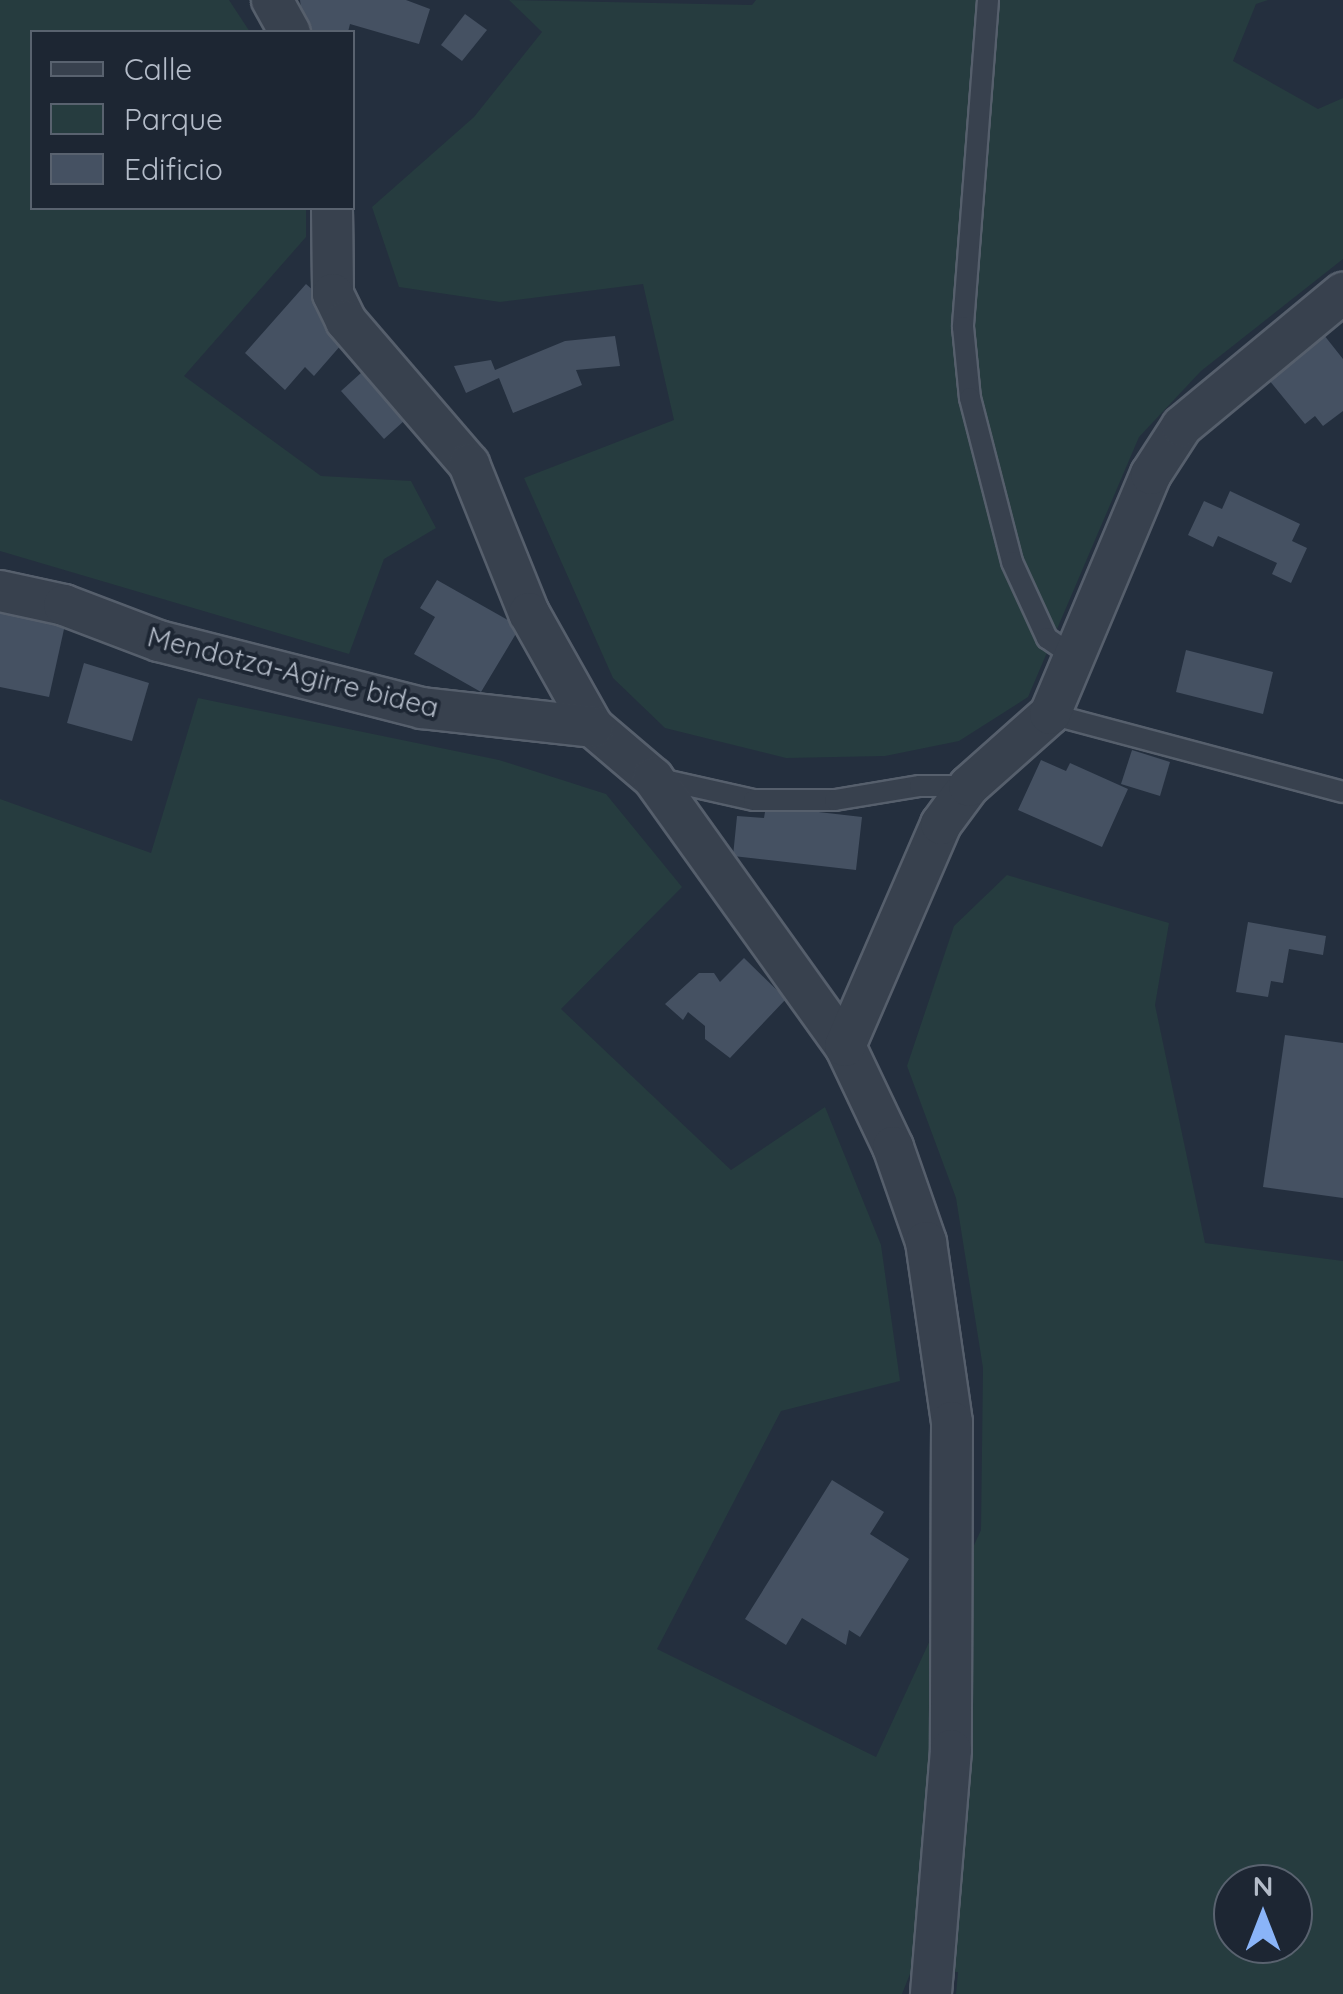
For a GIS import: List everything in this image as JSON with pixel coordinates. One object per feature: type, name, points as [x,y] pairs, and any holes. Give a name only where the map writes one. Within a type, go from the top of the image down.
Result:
[{"type":"street","points":[[272,0],[289,30]]},
{"type":"street","points":[[332,210],[332,294],[346,321],[469,464],[529,613],[592,727],[653,778],[845,1046],[893,1147],[926,1242],[952,1422],[951,1750],[932,1994]]},
{"type":"street","points":[[845,1046],[896,917],[941,824],[969,786],[1050,714],[1151,474],[1182,426],[1343,292]]},
{"type":"street","name":"Mendotza-Agirre bidea","points":[[0,591],[64,604],[159,640],[422,708],[592,727]]},
{"type":"lane","points":[[988,0],[963,326],[970,398],[1012,562],[1047,638],[1073,656]]},
{"type":"lane","points":[[1050,714],[1343,792]]},
{"type":"lane","points":[[653,778],[754,800],[835,800],[920,786],[969,786]]},
{"type":"green space","points":[[0,0],[229,0],[249,30],[30,30],[30,210],[306,210],[306,237],[184,376],[321,476],[411,481],[436,528],[384,559],[349,654],[0,551]]},
{"type":"green space","points":[[509,0],[752,5],[756,0],[1268,0],[1256,4],[1233,61],[1318,109],[1343,98],[1343,259],[1201,371],[1139,437],[1028,697],[959,741],[885,756],[786,758],[665,728],[613,678],[524,478],[674,420],[643,284],[500,302],[399,287],[372,207],[474,117],[542,32]]},
{"type":"green space","points":[[198,698],[499,760],[606,794],[682,887],[561,1009],[731,1170],[825,1107],[881,1245],[900,1381],[781,1411],[657,1649],[876,1757],[981,1530],[983,1368],[956,1198],[907,1066],[954,926],[1007,875],[1169,923],[1155,1005],[1205,1243],[1343,1261],[1343,1994],[956,1994],[958,1972],[910,1974],[902,1994],[0,1994],[0,799],[151,853]]},
{"type":"building","points":[[300,0],[406,0],[430,9],[419,44],[350,24],[348,30],[304,30]]},
{"type":"building","points":[[465,14],[487,30],[462,61],[441,45]]},
{"type":"building","points":[[306,284],[330,305],[348,337],[314,376],[305,367],[285,390],[245,353]]},
{"type":"building","points":[[1320,330],[1343,359],[1343,411],[1323,426],[1315,416],[1305,424],[1265,375]]},
{"type":"building","points":[[615,336],[620,366],[576,370],[582,385],[513,413],[499,378],[466,393],[454,366],[491,360],[495,370],[565,341]]},
{"type":"building","points":[[372,363],[415,411],[384,439],[341,391]]},
{"type":"building","points":[[1230,491],[1300,524],[1292,541],[1307,548],[1291,583],[1272,574],[1277,563],[1218,536],[1213,547],[1188,535],[1204,501],[1222,509]]},
{"type":"building","points":[[437,580],[520,627],[481,692],[414,654],[435,617],[420,608]]},
{"type":"building","points":[[0,597],[68,611],[49,697],[0,687]]},
{"type":"building","points":[[1186,650],[1273,672],[1263,714],[1176,692]]},
{"type":"building","points":[[84,663],[149,683],[132,741],[67,723]]},
{"type":"building","points":[[1132,750],[1170,762],[1160,796],[1121,784]]},
{"type":"building","points":[[1041,760],[1066,771],[1070,763],[1128,789],[1102,847],[1018,810]]},
{"type":"building","points":[[766,806],[862,817],[856,870],[733,856],[737,816],[764,818]]},
{"type":"building","points":[[1248,922],[1326,936],[1323,955],[1289,949],[1283,983],[1271,981],[1268,997],[1236,992]]},
{"type":"building","points":[[744,958],[786,999],[730,1058],[705,1039],[705,1026],[688,1012],[683,1020],[665,1004],[699,973],[714,973],[720,982]]},
{"type":"building","points":[[1285,1035],[1343,1043],[1343,1198],[1263,1187]]},
{"type":"building","points":[[832,1480],[884,1512],[870,1534],[909,1559],[860,1637],[849,1630],[846,1645],[802,1618],[786,1645],[745,1619]]}]
